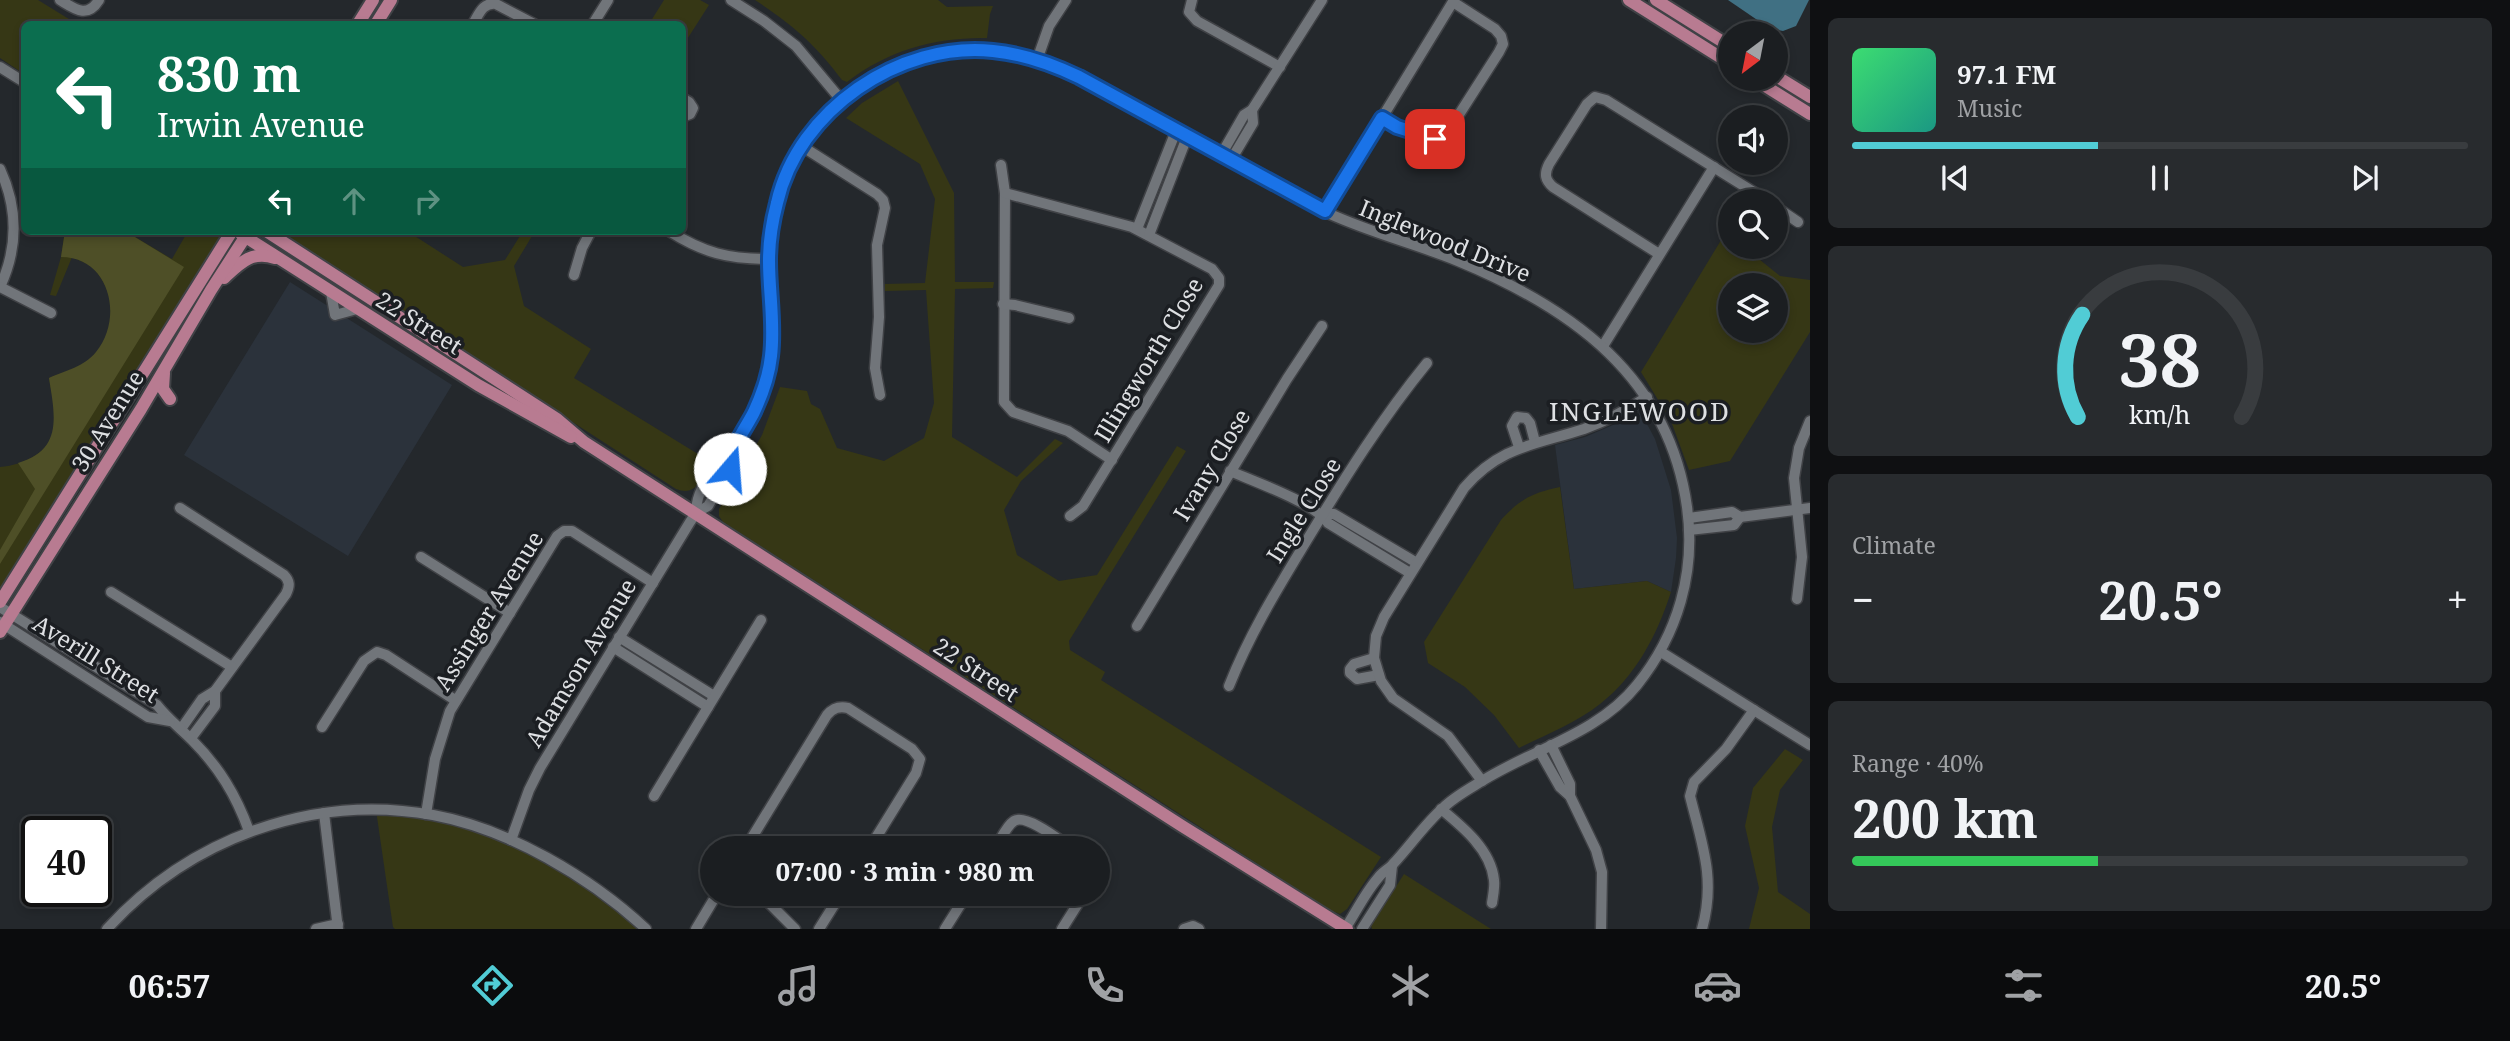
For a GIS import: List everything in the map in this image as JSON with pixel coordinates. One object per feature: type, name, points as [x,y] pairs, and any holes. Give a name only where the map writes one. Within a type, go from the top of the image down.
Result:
[{"type":"main road","points":[[360,21],[373,0]]},
{"type":"main road","points":[[378,21],[391,0]]},
{"type":"main road","points":[[1629,0],[1718,56]]},
{"type":"main road","points":[[1656,0],[1718,39]]},
{"type":"main road","points":[[1788,83],[1810,97]]},
{"type":"main road","points":[[1773,91],[1810,114]]},
{"type":"main road","name":"30 Avenue","points":[[4,623],[141,409],[211,290],[239,235]]},
{"type":"main road","name":"30 Avenue","points":[[0,604],[239,235]]},
{"type":"main road","name":"22 Street","points":[[246,235],[478,385],[560,432],[584,442]]},
{"type":"main road","name":"22 Street","points":[[272,235],[557,419],[584,442],[1346,929]]},
{"type":"main road","points":[[211,290],[252,256],[262,255],[285,261]]},
{"type":"main road","points":[[141,409],[159,399],[170,399],[163,389],[165,368]]},
{"type":"street","points":[[60,0],[77,11],[84,12],[90,10],[99,0]]},
{"type":"street","points":[[595,21],[608,0]]},
{"type":"street","points":[[731,0],[796,46],[842,101]]},
{"type":"street","points":[[1037,60],[1049,26],[1066,0]]},
{"type":"street","points":[[1192,0],[1189,12],[1197,21],[1280,67]]},
{"type":"street","points":[[1221,155],[1244,115],[1252,110],[1322,0]]},
{"type":"street","points":[[1325,211],[1453,1],[1499,32],[1503,44],[1499,52],[1444,138],[1430,139],[1397,127],[1382,118]]},
{"type":"street","points":[[475,21],[484,6],[490,3],[528,21]]},
{"type":"street","name":"Inglewood Drive","points":[[696,513],[696,499],[718,466],[730,456],[755,408],[771,358],[774,319],[769,259],[778,199],[786,177],[818,125],[842,101],[864,85],[901,65],[937,53],[991,50],[1037,60],[1079,77],[1325,211],[1377,234],[1457,261],[1511,286],[1563,316],[1603,346],[1630,374],[1647,397],[1676,457],[1689,518],[1689,564],[1673,625],[1661,652],[1619,704],[1591,724],[1482,781],[1441,809],[1392,866],[1380,876],[1346,929]]},
{"type":"street","points":[[0,67],[21,80]]},
{"type":"street","points":[[1659,254],[1546,180],[1546,169],[1587,104],[1599,97],[1749,189]]},
{"type":"street","points":[[686,101],[693,108],[686,116]]},
{"type":"street","points":[[1231,160],[1253,122],[1252,110]]},
{"type":"street","points":[[1137,229],[1176,131]]},
{"type":"street","points":[[1149,235],[1188,137]]},
{"type":"street","points":[[803,147],[877,194],[885,204],[877,245],[879,317],[876,368],[880,395]]},
{"type":"street","name":"Illingworth Close","points":[[1001,164],[1005,193],[1003,398],[1007,408],[1013,412],[1068,431],[1112,460]]},
{"type":"street","points":[[1603,346],[1714,167]]},
{"type":"street","points":[[0,169],[12,205],[14,229],[11,257],[0,287],[51,313]]},
{"type":"street","name":"Illingworth Close","points":[[1005,193],[1137,229],[1212,269],[1219,278],[1219,285],[1112,460],[1083,506],[1070,516]]},
{"type":"street","points":[[1788,215],[1798,222]]},
{"type":"street","points":[[574,275],[589,235]]},
{"type":"street","points":[[677,235],[711,253],[732,258],[769,259]]},
{"type":"street","points":[[1003,304],[1069,318]]},
{"type":"street","name":"Ivany Close","points":[[1137,626],[1230,471],[1322,327]]},
{"type":"street","name":"Ingle Close","points":[[1228,685],[1252,632],[1323,514],[1382,421],[1427,363]]},
{"type":"street","points":[[1482,781],[1448,736],[1393,698],[1384,688],[1374,658],[1378,628],[1410,573],[1475,475],[1495,459],[1519,447],[1596,424],[1647,397]]},
{"type":"street","points":[[1519,447],[1512,426],[1517,417],[1527,418],[1535,442]]},
{"type":"street","points":[[1797,598],[1802,575],[1802,558],[1794,478],[1796,461],[1810,421]]},
{"type":"street","points":[[1230,471],[1323,514],[1334,513],[1417,563]]},
{"type":"street","points":[[180,508],[275,568],[288,580],[286,594],[215,691],[202,699],[181,729]]},
{"type":"street","points":[[1689,518],[1732,512],[1740,517],[1810,508]]},
{"type":"street","name":"Adamson Avenue","points":[[511,840],[540,768],[696,513]]},
{"type":"street","points":[[1323,514],[1328,523],[1410,573]]},
{"type":"street","points":[[1689,530],[1734,525],[1740,517]]},
{"type":"street","name":"Assinger Avenue","points":[[426,814],[440,736],[455,700],[557,536],[564,531],[579,535],[653,583]]},
{"type":"street","points":[[1366,545],[1372,535]]},
{"type":"street","points":[[421,557],[510,613]]},
{"type":"street","points":[[111,592],[232,667]]},
{"type":"street","name":"Averill Street","points":[[0,604],[4,623],[148,717],[170,721],[191,738],[223,775],[250,831]]},
{"type":"street","points":[[654,796],[761,620]]},
{"type":"street","points":[[619,637],[714,696]]},
{"type":"street","points":[[613,647],[708,707]]},
{"type":"street","points":[[323,727],[364,661],[377,652],[386,655],[455,700]]},
{"type":"street","points":[[1661,652],[1810,745]]},
{"type":"street","points":[[1374,658],[1354,664],[1350,673],[1357,679],[1379,675]]},
{"type":"street","points":[[191,738],[215,706],[215,691]]},
{"type":"street","points":[[753,836],[827,715],[840,707],[848,708],[916,752],[920,759],[916,773],[877,836]]},
{"type":"street","points":[[1702,929],[1708,902],[1709,877],[1690,788],[1735,739],[1754,710]]},
{"type":"street","points":[[1551,744],[1570,784],[1570,796]]},
{"type":"street","points":[[1539,750],[1560,788],[1570,796],[1586,826],[1602,872],[1601,929]]},
{"type":"street","points":[[1441,809],[1477,843],[1487,859],[1495,882],[1492,903]]},
{"type":"street","points":[[107,929],[141,895],[174,870],[200,854],[250,831],[324,813],[366,810],[426,814],[464,823],[511,840],[600,892],[646,929]]},
{"type":"street","points":[[316,929],[338,926],[324,813]]},
{"type":"street","points":[[1004,836],[1012,823],[1021,819],[1030,821],[1053,836]]},
{"type":"street","name":"Inglewood Drive","points":[[1362,929],[1390,884],[1392,866]]},
{"type":"street","points":[[696,929],[710,906]]},
{"type":"street","points":[[772,906],[795,929]]},
{"type":"street","points":[[821,928],[834,906]]},
{"type":"street","points":[[945,929],[959,906]]},
{"type":"street","points":[[1062,929],[1076,906]]},
{"type":"street","points":[[1184,929],[1194,926],[1199,929]]},
{"type":"shaded area","points":[[0,0],[38,0],[72,21],[21,21],[21,72],[0,58]]},
{"type":"shaded area","points":[[664,0],[700,0],[709,5],[686,41],[686,21],[651,21]]},
{"type":"shaded area","points":[[755,0],[938,0],[947,7],[993,6],[987,38],[949,40],[913,48],[879,61],[847,82],[842,80],[803,36]]},
{"type":"shaded area","points":[[898,81],[954,193],[955,282],[994,282],[993,288],[955,289],[952,437],[1017,477],[1055,439],[1063,443],[1021,481],[1004,510],[1017,555],[1059,581],[1097,575],[1177,446],[1186,451],[1069,641],[1070,650],[1105,672],[1101,680],[1381,857],[1347,909],[1340,914],[723,522],[719,516],[719,509],[762,435],[780,387],[807,391],[811,404],[820,409],[837,448],[884,461],[924,438],[934,403],[926,290],[885,291],[885,284],[925,283],[935,199],[920,164],[846,118],[862,103]]},
{"type":"shaded area","points":[[64,235],[132,235],[172,259],[186,235],[218,235],[219,241],[0,590],[0,467],[28,460],[44,449],[50,441],[55,423],[49,378],[85,364],[103,343],[111,317],[107,290],[101,278],[92,267],[72,257],[56,296],[50,295]]},
{"type":"shaded area","points":[[64,235],[132,235],[184,267],[0,564],[0,550],[35,489],[18,463],[43,450],[53,430],[49,378],[80,365],[91,357],[105,338],[109,323],[110,307],[101,278],[91,267],[78,260],[61,257]]},
{"type":"shaded area","points":[[283,235],[413,235],[463,267],[505,260],[521,235],[533,235],[514,266],[524,306],[591,349],[574,378],[711,462],[698,485],[689,490],[676,489]]},
{"type":"shaded area","points":[[1718,245],[1718,259],[1759,259],[1776,273],[1718,273],[1718,343],[1788,343],[1788,277],[1810,280],[1810,332],[1730,461],[1689,470],[1671,421],[1641,372]]},
{"type":"shaded area","points":[[290,282],[452,385],[348,556],[184,455]]},
{"type":"shaded area","points":[[1641,413],[1655,439],[1671,490],[1677,538],[1671,592],[1647,581],[1574,589],[1555,445],[1585,437]]},
{"type":"shaded area","points":[[1560,487],[1574,589],[1647,581],[1671,592],[1644,654],[1613,693],[1581,717],[1519,748],[1494,715],[1465,687],[1428,663],[1424,642],[1501,520],[1527,498]]},
{"type":"shaded area","points":[[1785,749],[1803,760],[1780,790],[1772,827],[1778,892],[1810,914],[1810,929],[1749,929],[1759,888],[1745,826],[1753,788]]},
{"type":"shaded area","points":[[376,810],[434,815],[536,853],[646,929],[395,929]]},
{"type":"shaded area","points":[[1404,874],[1491,929],[1372,929],[1371,926]]},
{"type":"water","points":[[1728,0],[1809,0],[1796,26],[1788,29],[1788,21],[1759,21]]},
{"type":"district","name":"INGLEWOOD","points":[[1640,412]]},
{"type":"route","points":[[730,469],[730,456],[755,408],[771,358],[774,319],[769,259],[773,220],[786,177],[810,136],[830,112],[864,85],[901,65],[937,53],[964,50],[991,50],[1037,60],[1079,77],[1325,211],[1382,118],[1397,127],[1435,139]]}]
